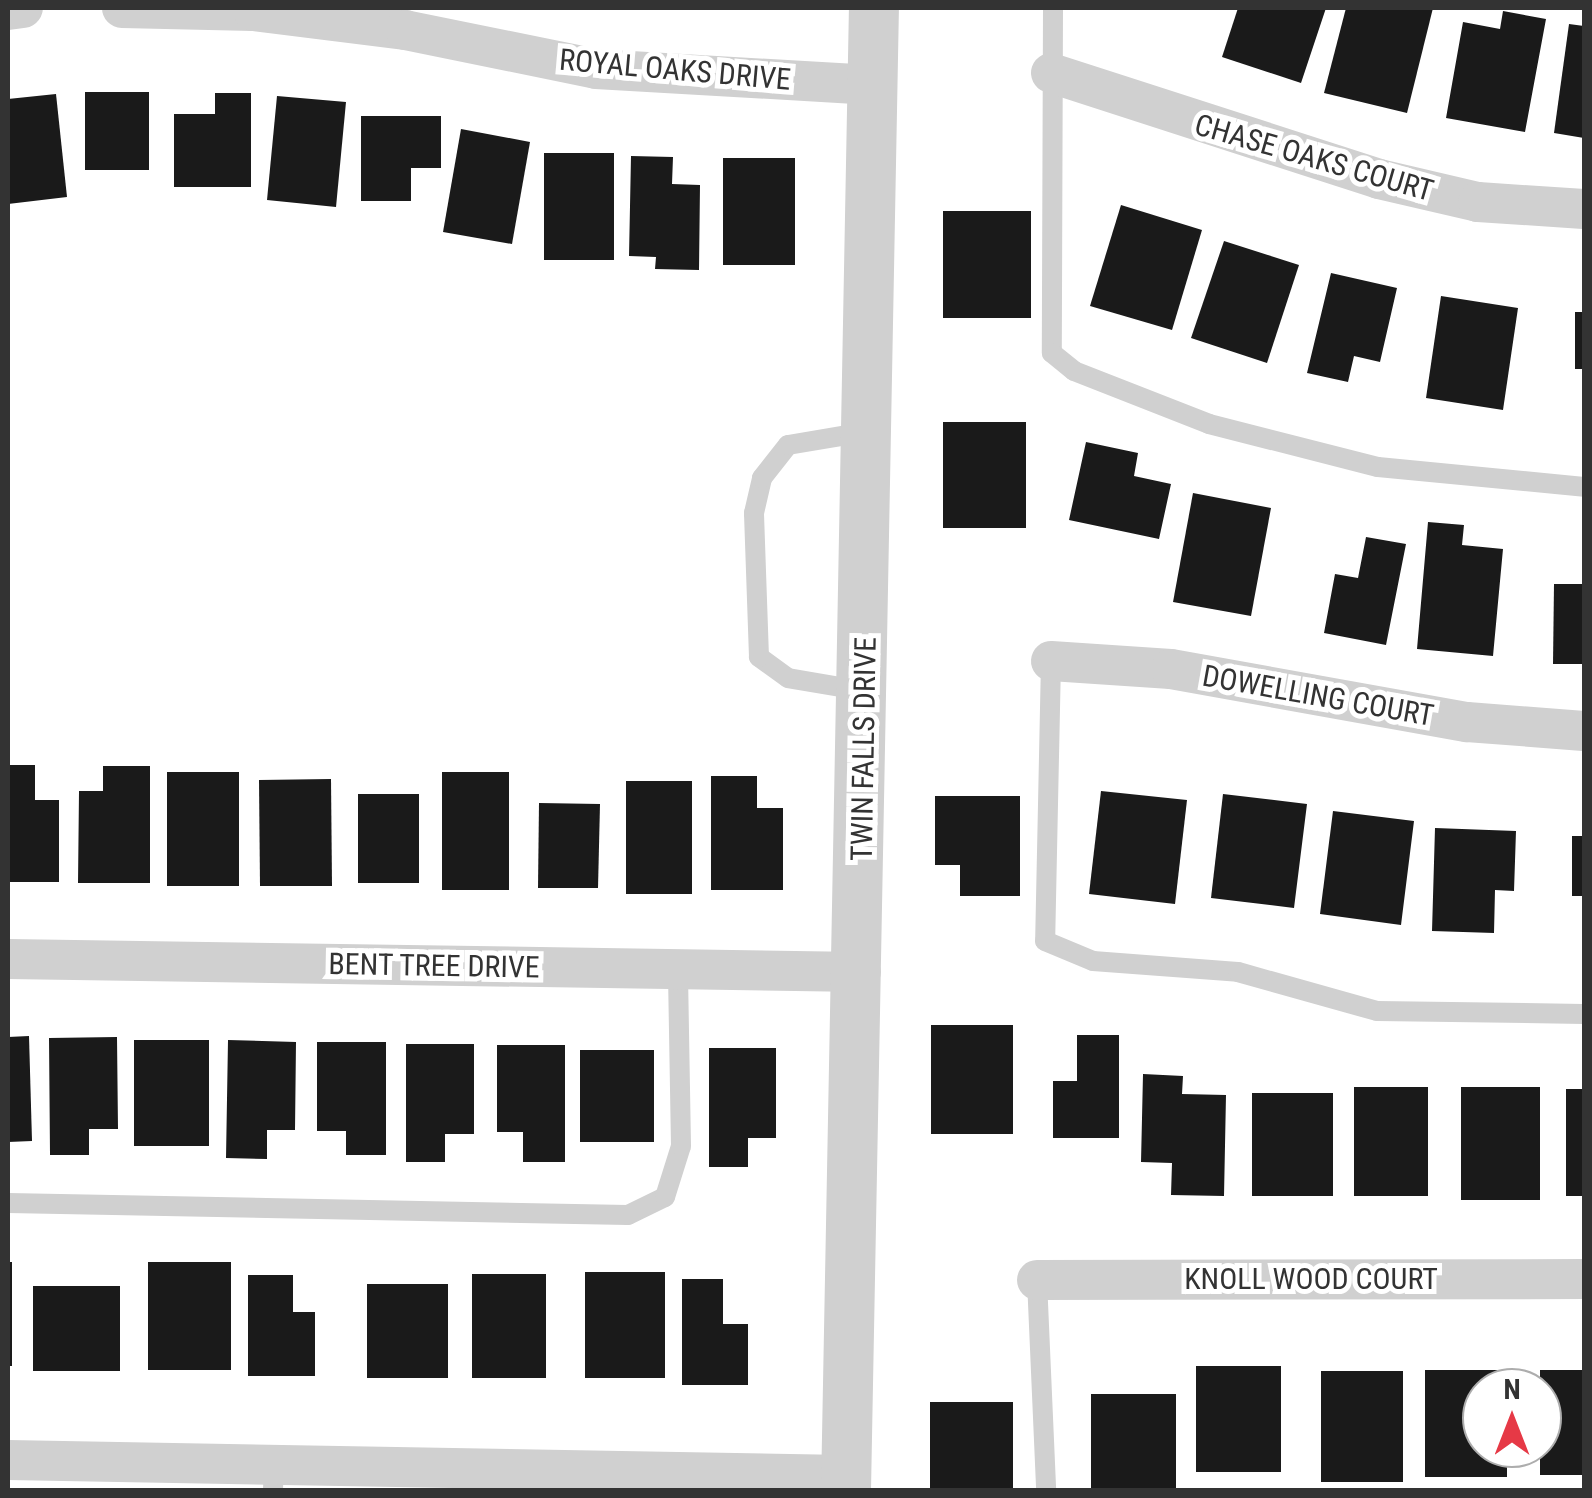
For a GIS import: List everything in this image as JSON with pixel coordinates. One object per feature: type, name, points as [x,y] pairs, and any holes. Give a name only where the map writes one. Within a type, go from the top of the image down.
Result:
[{"type":"street","points":[[8,10],[23,8]]},
{"type":"street","name":"ROYAL OAKS DRIVE","points":[[122,8],[405,30],[596,69],[873,85]]},
{"type":"street","name":"TWIN FALLS DRIVE","points":[[846,1483],[862,972],[874,8]]},
{"type":"street","name":"CHASE OAKS COURT","points":[[1051,73],[1379,180],[1478,202],[1584,209]]},
{"type":"street","name":"DOWELLING COURT","points":[[1051,661],[1170,669],[1467,722],[1584,731]]},
{"type":"street","name":"BENT TREE DRIVE","points":[[8,959],[862,972]]},
{"type":"street","name":"KNOLL WOOD COURT","points":[[1037,1280],[1584,1279]]},
{"type":"street","points":[[25,1470],[273,1478],[846,1483]]},
{"type":"lane","points":[[1053,8],[1052,352],[1074,370],[1208,424],[1378,467],[1584,487]]},
{"type":"lane","points":[[865,691],[788,678],[760,657],[754,514],[762,478],[788,445],[868,432]]},
{"type":"lane","points":[[1051,661],[1044,941],[1093,961],[1238,972],[1377,1011],[1584,1014]]},
{"type":"lane","points":[[8,1203],[628,1215],[665,1197],[681,1146],[678,969]]},
{"type":"lane","points":[[1037,1280],[1046,1490]]},
{"type":"building","points":[[1238,8],[1326,8],[1301,83],[1222,57]]},
{"type":"building","points":[[1346,8],[1433,8],[1407,113],[1324,93]]},
{"type":"building","points":[[1503,11],[1546,19],[1525,132],[1446,118],[1463,22],[1500,29]]},
{"type":"building","points":[[1569,24],[1584,26],[1584,138],[1554,133]]},
{"type":"building","points":[[85,92],[149,92],[149,170],[85,170]]},
{"type":"building","points":[[215,93],[251,93],[251,187],[174,187],[174,114],[215,114]]},
{"type":"building","points":[[56,94],[67,197],[8,204],[8,99]]},
{"type":"building","points":[[277,96],[346,102],[336,207],[267,200]]},
{"type":"building","points":[[361,116],[441,116],[441,168],[411,168],[411,201],[361,201]]},
{"type":"building","points":[[461,129],[530,142],[512,244],[443,232]]},
{"type":"building","points":[[544,153],[614,153],[614,260],[544,260]]},
{"type":"building","points":[[631,156],[673,157],[672,184],[700,185],[699,270],[655,269],[656,257],[629,256]]},
{"type":"building","points":[[723,158],[795,158],[795,265],[723,265]]},
{"type":"building","points":[[1121,205],[1202,230],[1172,330],[1090,306]]},
{"type":"building","points":[[943,211],[1031,211],[1031,318],[943,318]]},
{"type":"building","points":[[1224,241],[1299,265],[1267,363],[1191,338]]},
{"type":"building","points":[[1331,273],[1397,288],[1380,362],[1354,356],[1348,382],[1307,373]]},
{"type":"building","points":[[1441,296],[1518,308],[1503,410],[1426,398]]},
{"type":"building","points":[[1575,312],[1584,312],[1584,369],[1575,369]]},
{"type":"building","points":[[943,422],[1026,422],[1026,528],[943,528]]},
{"type":"building","points":[[1086,442],[1138,453],[1134,476],[1171,484],[1159,539],[1069,520]]},
{"type":"building","points":[[1193,493],[1271,508],[1251,616],[1173,602]]},
{"type":"building","points":[[1428,522],[1464,525],[1462,545],[1503,549],[1493,656],[1417,649]]},
{"type":"building","points":[[1366,537],[1406,544],[1386,645],[1324,633],[1335,574],[1358,578]]},
{"type":"building","points":[[1554,584],[1584,584],[1584,664],[1553,664]]},
{"type":"building","points":[[8,765],[35,765],[35,800],[59,800],[59,882],[8,882]]},
{"type":"building","points":[[103,766],[150,766],[150,883],[78,883],[79,791],[103,791]]},
{"type":"building","points":[[167,772],[239,772],[239,886],[167,886]]},
{"type":"building","points":[[442,772],[509,772],[509,890],[442,890]]},
{"type":"building","points":[[711,776],[757,776],[757,808],[783,808],[783,890],[711,890]]},
{"type":"building","points":[[331,779],[332,886],[260,886],[259,780]]},
{"type":"building","points":[[626,781],[692,781],[692,894],[626,894]]},
{"type":"building","points":[[1101,791],[1187,800],[1175,904],[1089,894]]},
{"type":"building","points":[[358,794],[419,794],[419,883],[358,883]]},
{"type":"building","points":[[1223,794],[1307,804],[1294,908],[1211,898]]},
{"type":"building","points":[[935,796],[1020,796],[1020,896],[960,896],[960,865],[935,865]]},
{"type":"building","points":[[539,803],[600,804],[598,888],[538,888]]},
{"type":"building","points":[[1333,811],[1414,821],[1401,925],[1320,914]]},
{"type":"building","points":[[1435,828],[1516,831],[1514,891],[1495,890],[1494,933],[1432,931]]},
{"type":"building","points":[[1572,836],[1584,836],[1584,896],[1572,896]]},
{"type":"building","points":[[931,1025],[1013,1025],[1013,1134],[931,1134]]},
{"type":"building","points":[[1077,1035],[1119,1035],[1119,1138],[1053,1138],[1053,1081],[1077,1081]]},
{"type":"building","points":[[29,1036],[32,1141],[8,1142],[8,1037]]},
{"type":"building","points":[[117,1037],[118,1129],[89,1129],[89,1155],[50,1155],[49,1038]]},
{"type":"building","points":[[134,1040],[209,1040],[209,1146],[134,1146]]},
{"type":"building","points":[[228,1040],[296,1042],[295,1130],[267,1130],[267,1159],[226,1158]]},
{"type":"building","points":[[317,1042],[386,1042],[386,1155],[346,1155],[346,1131],[317,1131]]},
{"type":"building","points":[[406,1044],[474,1044],[474,1134],[445,1134],[445,1162],[406,1162]]},
{"type":"building","points":[[497,1045],[565,1045],[565,1162],[523,1162],[523,1132],[497,1132]]},
{"type":"building","points":[[709,1048],[776,1048],[776,1138],[748,1138],[748,1167],[709,1167]]},
{"type":"building","points":[[580,1050],[654,1050],[654,1142],[580,1142]]},
{"type":"building","points":[[1143,1074],[1183,1076],[1182,1094],[1226,1095],[1224,1196],[1171,1195],[1172,1163],[1141,1162]]},
{"type":"building","points":[[1354,1087],[1428,1087],[1428,1196],[1354,1196]]},
{"type":"building","points":[[1461,1087],[1540,1087],[1540,1200],[1461,1200]]},
{"type":"building","points":[[1566,1089],[1584,1089],[1584,1196],[1566,1196]]},
{"type":"building","points":[[1252,1093],[1333,1093],[1333,1196],[1252,1196]]},
{"type":"building","points":[[8,1262],[12,1262],[12,1366],[8,1366]]},
{"type":"building","points":[[148,1262],[231,1262],[231,1370],[148,1370]]},
{"type":"building","points":[[585,1272],[665,1272],[665,1378],[585,1378]]},
{"type":"building","points":[[472,1274],[546,1274],[546,1378],[472,1378]]},
{"type":"building","points":[[248,1275],[293,1275],[293,1312],[315,1312],[315,1376],[248,1376]]},
{"type":"building","points":[[682,1279],[723,1279],[723,1324],[748,1324],[748,1385],[682,1385]]},
{"type":"building","points":[[367,1284],[448,1284],[448,1378],[367,1378]]},
{"type":"building","points":[[33,1286],[120,1286],[120,1371],[33,1371]]},
{"type":"building","points":[[1196,1366],[1281,1366],[1281,1472],[1196,1472]]},
{"type":"building","points":[[1425,1370],[1462,1370],[1462,1468],[1507,1468],[1507,1477],[1425,1477]]},
{"type":"building","points":[[1562,1370],[1584,1370],[1584,1475],[1540,1475],[1540,1468],[1562,1468]]},
{"type":"building","points":[[1321,1371],[1403,1371],[1403,1482],[1321,1482]]},
{"type":"building","points":[[1091,1394],[1176,1394],[1176,1490],[1091,1490]]},
{"type":"building","points":[[930,1402],[1013,1402],[1013,1490],[930,1490]]}]
